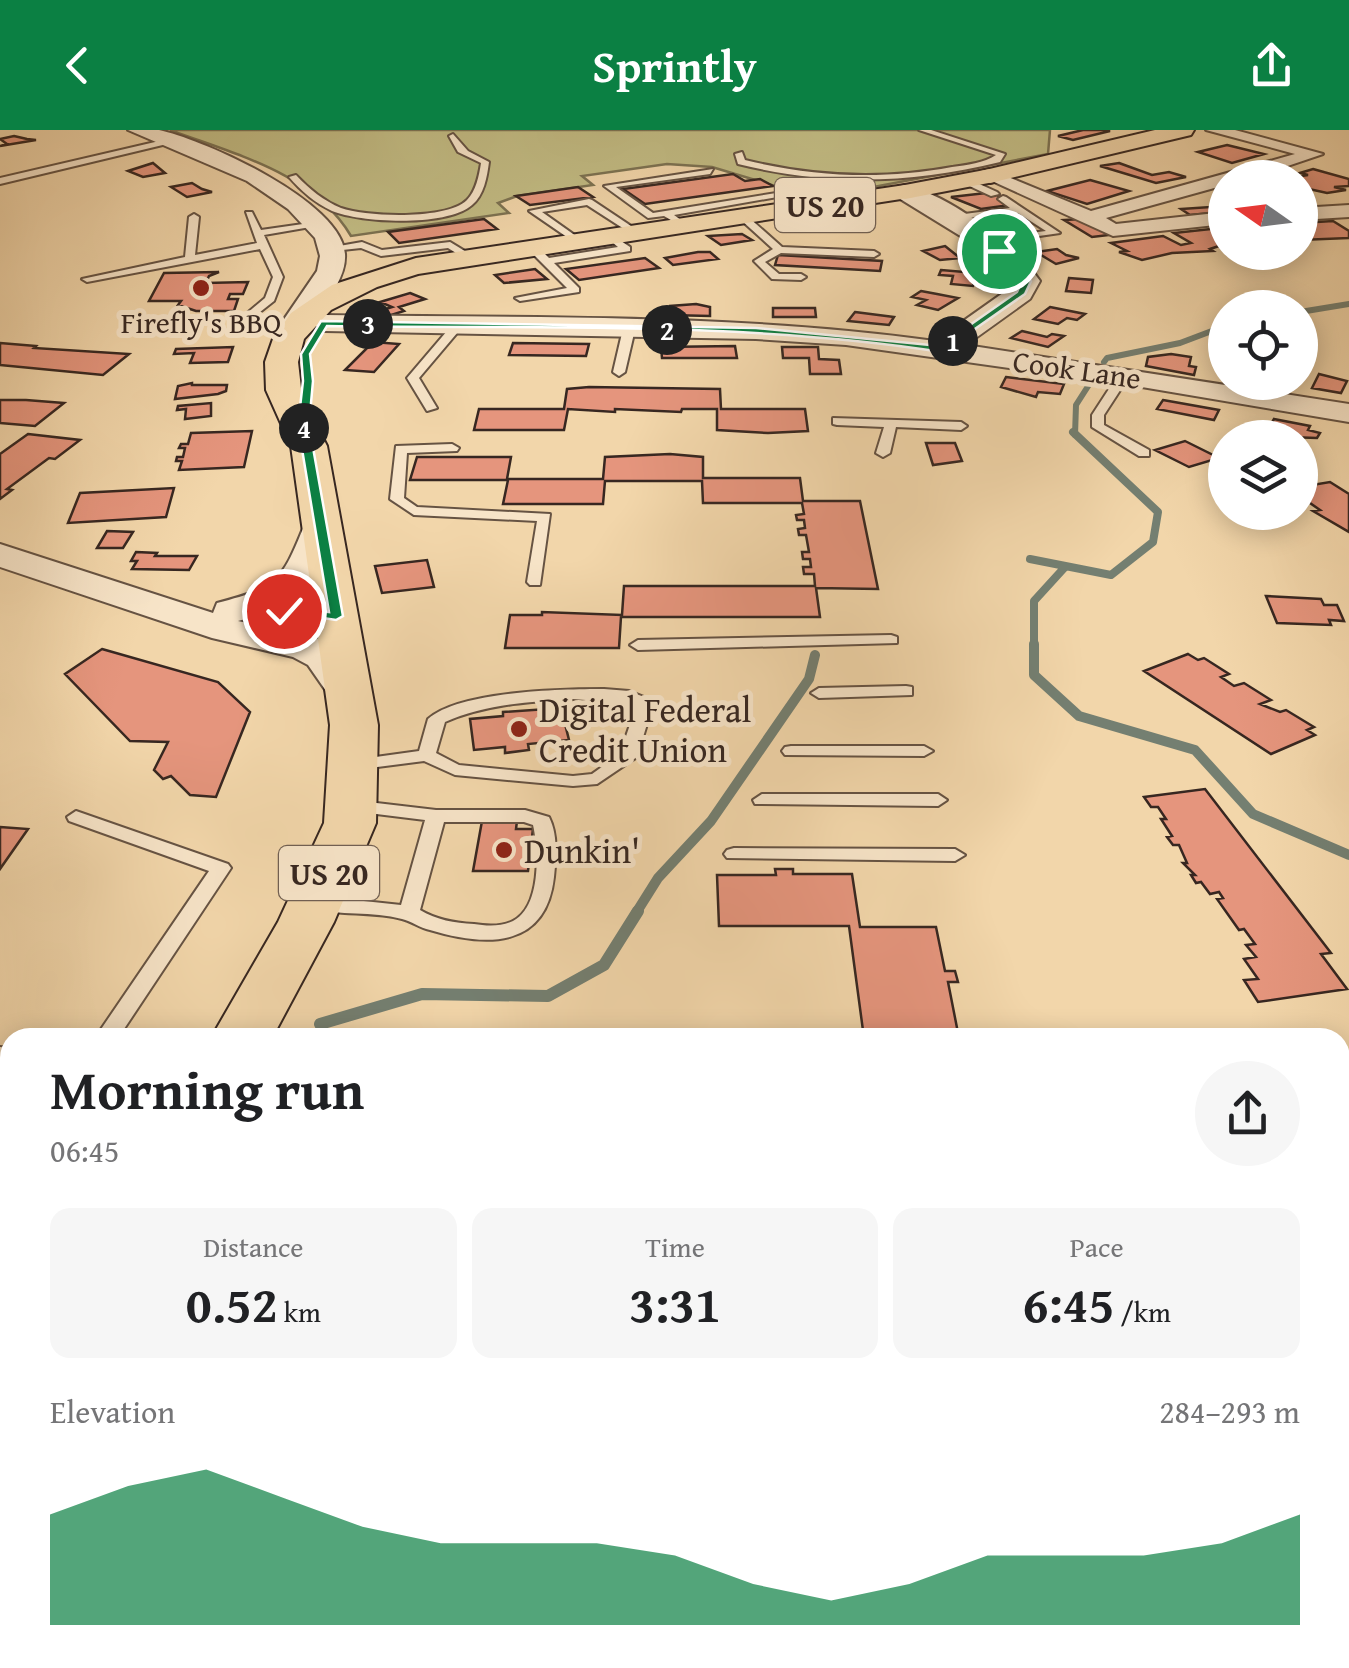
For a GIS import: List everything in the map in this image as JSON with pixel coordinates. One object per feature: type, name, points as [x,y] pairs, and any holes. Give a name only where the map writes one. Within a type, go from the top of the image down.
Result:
[{"type":"main road","name":"US 20","points":[[371,285],[625,236],[676,220],[744,218],[905,192],[988,188],[1146,133],[1182,130]]},
{"type":"main road","name":"US 20","points":[[246,1028],[315,903],[350,823],[352,786],[354,725],[304,425],[284,396],[282,349],[308,326],[371,285],[468,256],[558,250]]},
{"type":"street","points":[[138,130],[264,181],[294,200],[317,226],[330,262],[308,326]]},
{"type":"street","points":[[1214,130],[1315,154]]},
{"type":"street","points":[[1240,130],[1262,136],[1263,140]]},
{"type":"street","points":[[1292,130],[1334,145],[1293,160]]},
{"type":"street","points":[[1090,217],[1208,184]]},
{"type":"street","points":[[988,188],[1090,217],[1113,230],[1208,220]]},
{"type":"street","points":[[905,192],[947,217],[992,231],[1026,281],[1021,294],[942,349]]},
{"type":"street","points":[[1318,211],[1349,207]]},
{"type":"street","points":[[330,262],[371,285]]},
{"type":"street","name":"Cook Lane","points":[[308,326],[801,333],[1124,375],[1349,413]]},
{"type":"street","points":[[229,621],[292,591],[300,582],[322,526]]},
{"type":"street","points":[[0,555],[146,602],[229,621],[292,629],[336,616]]},
{"type":"street","points":[[229,621],[322,656],[348,692]]},
{"type":"lane","points":[[738,154],[741,162],[784,173],[861,180],[904,179],[949,171],[997,160],[1001,154],[923,130]]},
{"type":"lane","points":[[293,177],[321,202],[348,214],[434,214],[466,206],[475,195],[485,162],[468,156],[456,146],[453,136]]},
{"type":"lane","points":[[0,181],[168,141]]},
{"type":"lane","points":[[710,170],[608,186],[652,216],[676,220],[795,193]]},
{"type":"lane","points":[[978,214],[992,231],[1015,238],[1055,233],[988,188]]},
{"type":"lane","points":[[520,298],[574,290],[558,250],[534,211],[589,202],[625,236]]},
{"type":"lane","points":[[947,217],[1017,210]]},
{"type":"lane","points":[[248,214],[278,278],[270,299],[251,314]]},
{"type":"lane","points":[[190,259],[194,217]]},
{"type":"lane","points":[[744,218],[779,250]]},
{"type":"lane","points":[[257,232],[317,226]]},
{"type":"lane","points":[[992,231],[1015,238]]},
{"type":"lane","points":[[87,280],[263,245]]},
{"type":"lane","points":[[330,262],[362,246],[381,253],[450,245],[468,256]]},
{"type":"lane","points":[[801,278],[776,277],[759,261],[779,250],[874,254]]},
{"type":"lane","points":[[431,408],[413,378],[457,326]]},
{"type":"lane","points":[[619,372],[629,329]]},
{"type":"lane","points":[[1124,375],[1098,415],[1098,428],[1144,453]]},
{"type":"lane","points":[[837,421],[961,426]]},
{"type":"lane","points":[[884,453],[891,423]]},
{"type":"lane","points":[[452,448],[402,449],[397,499],[414,510],[545,517],[535,582]]},
{"type":"lane","points":[[638,645],[891,640]]},
{"type":"lane","points":[[819,692],[906,690]]},
{"type":"lane","points":[[352,786],[426,755],[456,770],[574,781],[597,779],[628,757],[646,701],[621,693],[590,694],[456,708],[437,719],[426,755]]},
{"type":"lane","points":[[792,750],[924,751]]},
{"type":"lane","points":[[315,903],[409,913],[430,926],[506,935],[530,921],[543,891],[547,836],[542,822],[525,816],[436,816],[352,786]]},
{"type":"lane","points":[[762,800],[938,800]]},
{"type":"lane","points":[[409,913],[436,816]]},
{"type":"lane","points":[[76,817],[220,868],[113,1028]]},
{"type":"lane","points":[[734,854],[954,856]]},
{"type":"shaded area","points":[[170,130],[1050,130],[1048,154],[815,198],[712,167],[667,164],[582,176],[593,185],[517,196],[498,203],[509,213],[351,236],[335,214],[294,181],[246,157]]},
{"type":"building","points":[[1083,130],[1110,131],[1073,140],[1058,136]]},
{"type":"building","points":[[14,136],[36,140],[0,146],[7,144],[0,139]]},
{"type":"building","points":[[1227,145],[1264,154],[1223,160],[1198,152]]},
{"type":"building","points":[[153,163],[165,173],[143,177],[128,171]]},
{"type":"building","points":[[1119,163],[1152,175],[1169,172],[1186,177],[1156,183],[1100,166]]},
{"type":"building","points":[[1318,170],[1349,179],[1349,186],[1334,187],[1346,190],[1318,191]]},
{"type":"building","points":[[733,174],[745,181],[760,179],[773,186],[645,204],[623,189]]},
{"type":"building","points":[[1090,180],[1129,191],[1087,204],[1047,191]]},
{"type":"building","points":[[192,183],[212,192],[187,197],[171,187]]},
{"type":"building","points":[[578,187],[593,197],[530,205],[516,196]]},
{"type":"building","points":[[996,194],[1010,205],[981,209],[951,197]]},
{"type":"building","points":[[1208,207],[1208,213],[1190,215],[1181,209]]},
{"type":"building","points":[[839,217],[851,224],[822,228],[811,221]]},
{"type":"building","points":[[484,219],[497,229],[399,243],[388,232]]},
{"type":"building","points":[[1082,219],[1109,235],[1092,237],[1064,220]]},
{"type":"building","points":[[1333,221],[1349,231],[1349,238],[1318,239],[1318,222]]},
{"type":"building","points":[[1208,229],[1208,251],[1142,260],[1119,252],[1127,251],[1111,243],[1163,236],[1181,245],[1191,243],[1174,233]]},
{"type":"building","points":[[742,234],[752,240],[721,245],[708,236]]},
{"type":"building","points":[[945,246],[960,258],[940,260],[923,251]]},
{"type":"building","points":[[1057,249],[1079,258],[1056,264],[1036,252]]},
{"type":"building","points":[[710,252],[718,259],[673,265],[665,258]]},
{"type":"building","points":[[778,255],[882,261],[880,271],[775,265]]},
{"type":"building","points":[[645,258],[659,268],[579,280],[566,269]]},
{"type":"building","points":[[535,269],[547,279],[504,283],[495,275]]},
{"type":"building","points":[[941,270],[977,273],[973,286],[951,284],[953,276],[939,275]]},
{"type":"building","name":"Firefly's BBQ","points":[[219,272],[209,276],[206,283],[248,282],[243,294],[230,294],[228,299],[238,299],[234,311],[196,311],[178,305],[181,301],[149,301],[164,273]]},
{"type":"building","points":[[1069,278],[1093,280],[1091,293],[1066,291]]},
{"type":"building","points":[[921,291],[958,298],[938,310],[917,305],[926,300],[912,297]]},
{"type":"building","points":[[410,293],[425,299],[399,307],[404,311],[388,316],[376,312],[392,307],[380,302]]},
{"type":"building","points":[[670,306],[710,307],[710,316],[669,315]]},
{"type":"building","points":[[1050,307],[1085,314],[1058,324],[1034,319]]},
{"type":"building","points":[[773,308],[815,308],[816,317],[773,317]]},
{"type":"building","points":[[855,312],[894,317],[889,325],[848,321]]},
{"type":"building","points":[[1022,331],[1047,337],[1064,336],[1048,347],[1011,338]]},
{"type":"building","points":[[373,342],[399,344],[374,372],[345,370]]},
{"type":"building","points":[[0,343],[129,354],[103,375],[0,365]]},
{"type":"building","points":[[513,343],[589,344],[586,356],[509,355]]},
{"type":"building","points":[[735,346],[737,358],[662,358],[661,347]]},
{"type":"building","points":[[233,347],[228,362],[190,363],[194,353],[174,354],[176,349]]},
{"type":"building","points":[[782,347],[818,347],[819,359],[839,360],[841,374],[810,374],[809,358],[783,358]]},
{"type":"building","points":[[1148,357],[1191,357],[1189,366],[1196,367],[1194,375],[1146,366]]},
{"type":"building","points":[[1318,376],[1347,381],[1341,393],[1318,389]]},
{"type":"building","points":[[1006,377],[1064,384],[1060,394],[1038,392],[1036,397],[1001,387]]},
{"type":"building","points":[[227,385],[226,391],[218,394],[175,399],[178,386]]},
{"type":"building","points":[[567,389],[720,389],[721,409],[805,409],[808,431],[717,430],[717,409],[568,409],[564,430],[474,430],[479,409],[564,409]]},
{"type":"building","points":[[0,400],[64,403],[35,426],[0,423]]},
{"type":"building","points":[[1163,400],[1219,410],[1214,420],[1157,409]]},
{"type":"building","points":[[211,403],[211,416],[185,419],[186,409],[177,410],[178,406]]},
{"type":"building","points":[[252,431],[244,467],[179,470],[182,461],[176,461],[177,457],[183,457],[185,448],[179,448],[188,444],[191,433]]},
{"type":"building","points":[[28,434],[80,440],[55,459],[49,458],[7,489],[12,490],[0,499],[0,454]]},
{"type":"building","points":[[1185,441],[1208,452],[1208,461],[1189,467],[1155,450]]},
{"type":"building","points":[[926,443],[955,443],[962,461],[933,465]]},
{"type":"building","points":[[417,457],[511,457],[507,479],[603,479],[605,457],[703,457],[703,478],[800,478],[803,501],[860,501],[878,589],[816,588],[820,617],[621,617],[619,648],[505,648],[510,615],[622,615],[624,586],[815,586],[814,574],[804,574],[803,567],[811,567],[810,559],[803,559],[802,552],[809,552],[806,535],[799,535],[798,529],[805,528],[804,520],[797,520],[796,515],[804,514],[802,503],[703,503],[702,481],[605,481],[603,504],[503,504],[508,480],[410,480]]},
{"type":"building","points":[[1330,482],[1349,494],[1349,532],[1318,514],[1318,484]]},
{"type":"building","points":[[174,488],[166,517],[68,523],[80,493]]},
{"type":"building","points":[[107,531],[133,532],[123,548],[97,548]]},
{"type":"building","points":[[136,552],[197,556],[189,570],[132,569],[137,561],[131,561]]},
{"type":"building","points":[[427,560],[434,587],[382,593],[375,566]]},
{"type":"building","points":[[1266,596],[1321,599],[1324,605],[1337,605],[1344,621],[1329,620],[1331,625],[1277,623]]},
{"type":"building","points":[[102,649],[218,682],[250,712],[216,797],[190,795],[171,776],[163,779],[154,770],[168,742],[130,741],[65,674]]},
{"type":"building","points":[[1188,654],[1198,660],[1204,658],[1229,674],[1221,677],[1234,686],[1244,683],[1271,700],[1260,704],[1280,712],[1286,710],[1314,727],[1307,730],[1315,735],[1271,754],[1144,671]]},
{"type":"building","name":"Digital Federal Credit Union","points":[[561,708],[569,740],[528,744],[529,750],[505,753],[505,747],[474,750],[470,719]]},
{"type":"building","points":[[1205,789],[1331,953],[1321,954],[1347,989],[1258,1002],[1244,980],[1258,979],[1244,959],[1256,957],[1246,945],[1255,944],[1244,929],[1239,930],[1217,899],[1223,898],[1219,892],[1210,894],[1201,882],[1196,883],[1191,875],[1195,875],[1183,863],[1187,863],[1179,845],[1173,845],[1167,837],[1172,836],[1161,819],[1166,819],[1144,797]]},
{"type":"building","name":"Dunkin'","points":[[482,821],[517,821],[516,829],[533,829],[528,871],[473,871]]},
{"type":"building","points":[[0,827],[28,829],[0,869]]},
{"type":"building","points":[[775,869],[793,869],[793,874],[852,874],[860,927],[936,927],[945,971],[955,971],[958,982],[948,982],[957,1028],[863,1028],[849,926],[719,926],[717,875],[776,875]]},
{"type":"waterway","points":[[1318,309],[1349,304]]},
{"type":"waterway","points":[[1104,362],[1107,358],[1180,343],[1208,332]]},
{"type":"waterway","points":[[1075,434],[1076,405],[1092,380]]},
{"type":"waterway","points":[[1030,559],[1111,575],[1153,542],[1158,512],[1075,434]]},
{"type":"waterway","points":[[1065,567],[1034,601],[1034,675],[1079,716],[1195,750],[1253,814],[1349,855]]},
{"type":"waterway","points":[[636,913],[658,878],[711,821],[809,679],[815,655]]},
{"type":"waterway","points":[[320,1024],[422,994],[548,996],[604,965],[638,911]]},
{"type":"place","name":"Firefly's BBQ","points":[[201,288]]},
{"type":"place","name":"Digital Federal Credit Union","points":[[519,729]]},
{"type":"place","name":"Dunkin'","points":[[504,850]]},
{"type":"route","points":[[284,611],[306,610],[336,616],[304,425],[308,399],[305,354],[324,323],[756,331],[892,341],[942,349],[1021,294],[1026,281],[1018,267],[999,251]]}]
